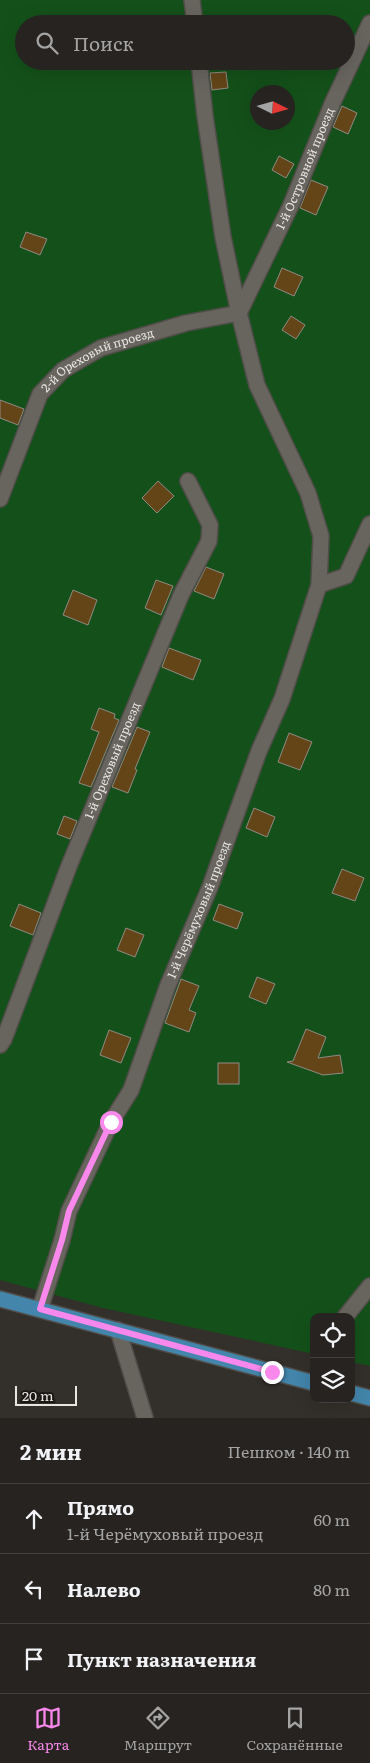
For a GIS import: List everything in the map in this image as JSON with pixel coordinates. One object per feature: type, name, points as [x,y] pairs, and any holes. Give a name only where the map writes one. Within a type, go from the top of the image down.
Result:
[{"type":"main road","points":[[0,1298],[310,1382]]},
{"type":"main road","points":[[355,1394],[370,1398]]},
{"type":"street","points":[[192,0],[194,15]]},
{"type":"street","name":"1-й Островной проезд","points":[[355,55],[370,22]]},
{"type":"street","name":"1-й Черёмуховый проезд","points":[[40,1309],[62,1240],[69,1211],[111,1122],[131,1090],[168,985],[210,887],[259,751],[282,699],[319,585],[321,536],[308,492],[257,385],[239,313],[222,228],[200,70]]},
{"type":"street","name":"1-й Островной проезд","points":[[239,313],[291,205],[348,70]]},
{"type":"street","name":"2-й Ореховый проезд","points":[[0,499],[40,394],[63,370],[101,348],[186,323],[239,313]]},
{"type":"street","name":"1-й Ореховый проезд","points":[[0,1045],[4,1039],[69,866],[181,595],[209,541],[210,525],[188,481]]},
{"type":"street","points":[[319,585],[346,576],[370,524]]},
{"type":"street","points":[[348,1313],[370,1286]]},
{"type":"street","points":[[118,1330],[145,1418]]},
{"type":"green space","points":[[0,0],[370,0],[370,1366],[355,1363],[355,1313],[310,1313],[310,1353],[103,1308],[0,1280]]},
{"type":"building","points":[[226,72],[228,88],[212,90],[210,73]]},
{"type":"building","points":[[342,106],[357,113],[348,134],[333,127]]},
{"type":"building","points":[[279,156],[294,164],[286,178],[272,170]]},
{"type":"building","points":[[311,180],[328,187],[316,215],[300,208]]},
{"type":"building","points":[[26,232],[47,239],[40,255],[20,247]]},
{"type":"building","points":[[282,268],[303,277],[294,296],[274,287]]},
{"type":"building","points":[[291,316],[305,325],[296,339],[282,330]]},
{"type":"building","points":[[0,400],[24,409],[18,425],[0,418]]},
{"type":"building","points":[[158,481],[174,496],[157,513],[142,498]]},
{"type":"building","points":[[206,567],[224,574],[214,599],[194,591]]},
{"type":"building","points":[[156,580],[173,586],[161,615],[145,608]]},
{"type":"building","points":[[73,590],[97,600],[88,625],[63,615]]},
{"type":"building","points":[[169,648],[201,660],[193,680],[162,667]]},
{"type":"building","points":[[99,708],[115,714],[114,718],[119,720],[91,787],[79,783],[99,732],[91,729]]},
{"type":"building","points":[[137,727],[150,732],[135,769],[137,770],[128,793],[112,787]]},
{"type":"building","points":[[289,733],[312,742],[300,770],[278,762]]},
{"type":"building","points":[[254,808],[275,817],[267,837],[246,828]]},
{"type":"building","points":[[64,816],[77,821],[70,839],[57,834]]},
{"type":"building","points":[[342,869],[364,878],[355,901],[332,893]]},
{"type":"building","points":[[19,904],[41,913],[33,935],[10,926]]},
{"type":"building","points":[[219,904],[243,913],[237,929],[213,920]]},
{"type":"building","points":[[126,928],[144,935],[135,957],[117,950]]},
{"type":"building","points":[[257,977],[275,984],[266,1004],[249,997]]},
{"type":"building","points":[[181,979],[199,986],[189,1010],[196,1013],[189,1032],[165,1023]]},
{"type":"building","points":[[306,1029],[326,1037],[318,1058],[340,1055],[343,1073],[323,1075],[287,1062],[293,1061]]},
{"type":"building","points":[[109,1030],[131,1038],[121,1063],[100,1055]]},
{"type":"building","points":[[218,1063],[239,1063],[239,1084],[218,1084]]},
{"type":"route","points":[[111,1122],[69,1211],[62,1240],[40,1309],[272,1372]]}]
